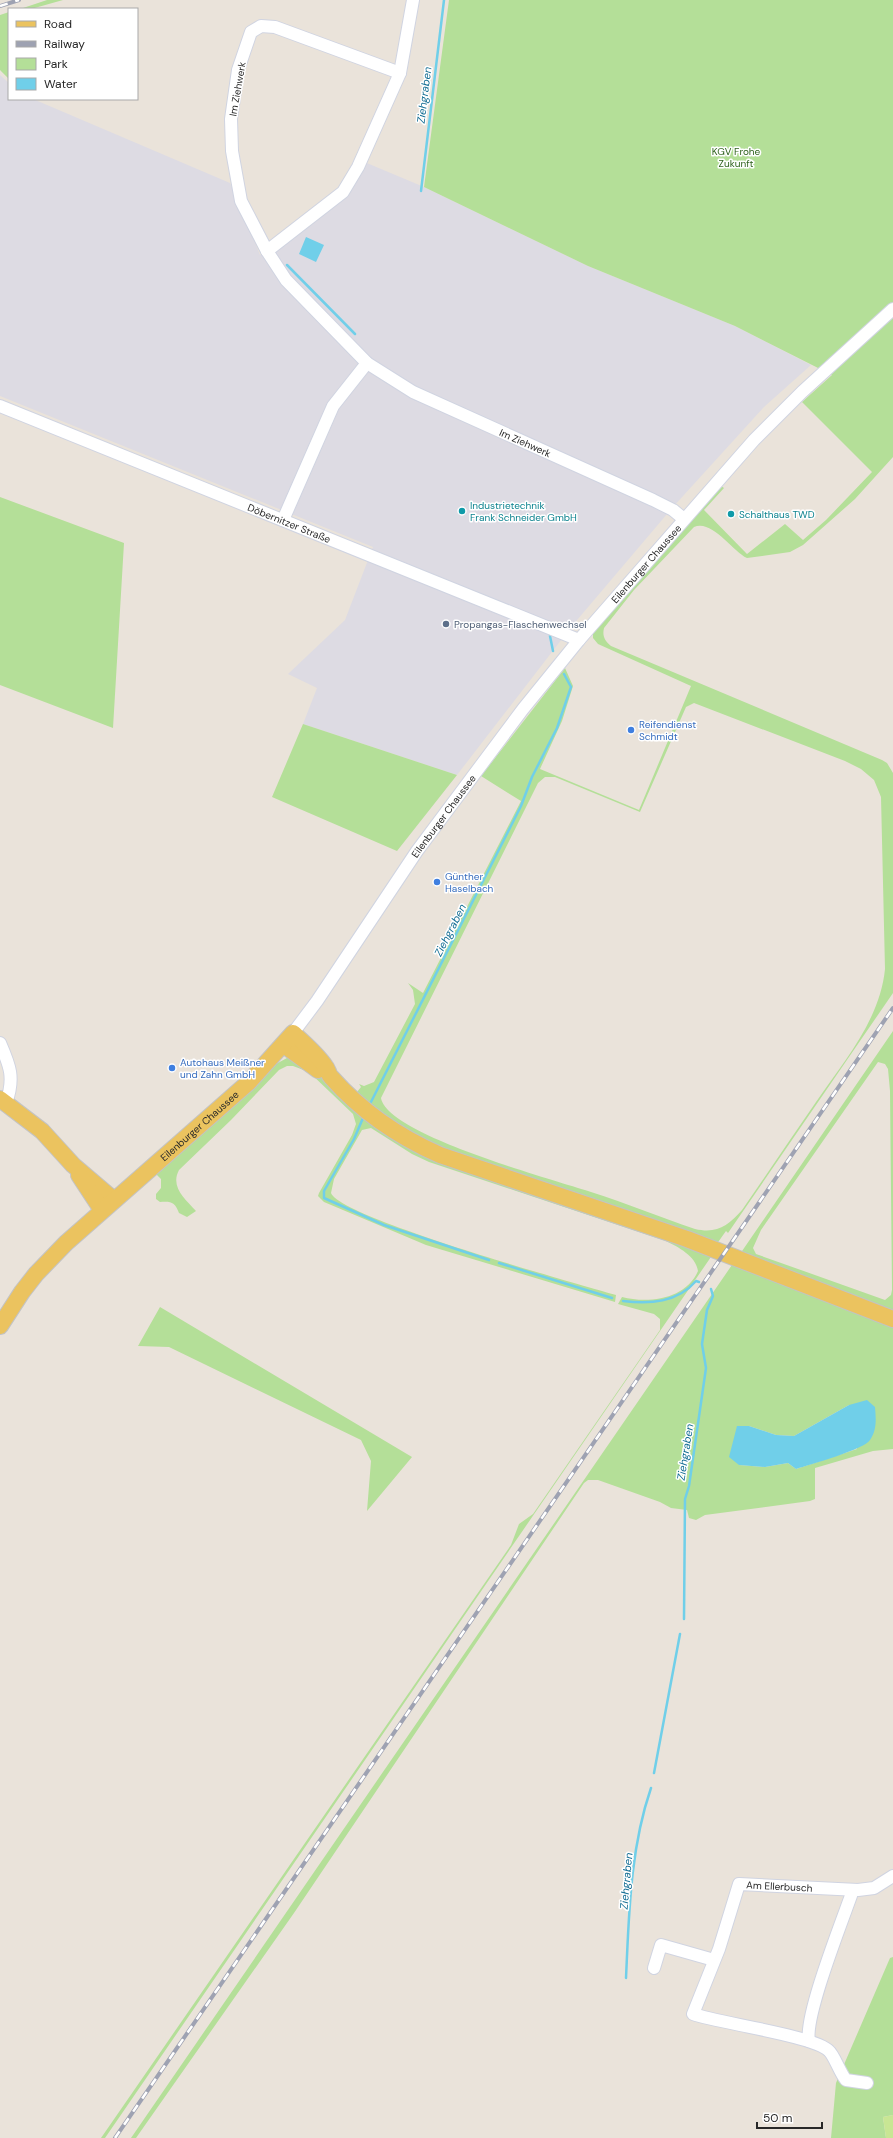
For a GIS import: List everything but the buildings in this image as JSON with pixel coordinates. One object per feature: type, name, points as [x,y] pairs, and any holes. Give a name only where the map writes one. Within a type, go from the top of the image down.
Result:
[{"type":"main road","points":[[289,1039],[326,1066],[330,1076],[378,1120],[404,1138],[440,1155],[687,1239],[893,1319]]},
{"type":"main road","name":"Eilenburger Chaussee","points":[[0,1326],[22,1292],[36,1274],[66,1243],[249,1082],[289,1039]]},
{"type":"main road","points":[[3,1101],[42,1132],[108,1205]]},
{"type":"street","points":[[267,251],[343,192],[358,167],[400,73],[414,0]]},
{"type":"street","name":"Im Ziehwerk","points":[[400,73],[275,27],[261,26],[251,32],[238,70],[231,119],[232,151],[241,201],[267,251],[286,280],[367,363],[413,392],[653,500],[673,510],[684,520]]},
{"type":"street","name":"Eilenburger Chaussee","points":[[289,1039],[317,1001],[417,851],[523,709],[579,640],[777,416],[893,308]]},
{"type":"street","points":[[283,520],[333,406],[367,363]]},
{"type":"street","name":"Döbernitzer Straße","points":[[0,406],[579,640]]},
{"type":"street","points":[[0,1043],[10,1068],[12,1088],[3,1101]]},
{"type":"street","name":"Am Ellerbusch","points":[[867,2083],[846,2080],[838,2070],[829,2051],[809,2041],[693,2014],[714,1960],[739,1884],[853,1890],[874,1888],[893,1876]]},
{"type":"street","points":[[809,2041],[808,2036],[814,2005],[853,1890]]},
{"type":"street","points":[[654,1968],[660,1945],[714,1960]]},
{"type":"shaded area","points":[[0,75],[8,82],[8,100],[35,100],[230,183],[260,255],[276,247],[347,195],[362,161],[424,187],[588,266],[735,326],[811,365],[764,407],[673,507],[572,626],[457,775],[303,724],[317,688],[288,674],[345,620],[373,547],[0,396]]},
{"type":"green space","points":[[47,0],[63,0],[35,8],[23,8]]},
{"type":"green space","name":"KGV Frohe Zukunft","points":[[449,0],[893,0],[893,457],[855,499],[803,545],[790,552],[747,558],[715,531],[708,527],[694,527],[634,590],[603,631],[604,638],[611,646],[882,760],[887,763],[893,773],[893,993],[728,1233],[726,1231],[716,1245],[471,1161],[402,1131],[357,1092],[361,1087],[359,1084],[364,1086],[374,1082],[415,1004],[413,990],[408,983],[423,993],[521,801],[481,776],[565,668],[573,686],[562,721],[540,769],[639,810],[691,686],[598,644],[593,638],[593,632],[721,486],[724,488],[704,510],[747,554],[785,524],[803,540],[826,520],[872,472],[802,402],[832,375],[735,326],[588,266],[424,187]],"holes":[[[694,703],[845,761],[861,769],[874,780],[881,797],[885,969],[882,988],[868,1023],[849,1055],[742,1210],[727,1224],[710,1230],[695,1229],[604,1196],[510,1167],[441,1141],[411,1127],[390,1112],[381,1098],[538,783],[545,777],[555,777],[640,812],[686,707]]]},
{"type":"green space","points":[[8,12],[8,78],[0,70],[0,15]]},
{"type":"green space","points":[[0,497],[124,543],[113,728],[0,685]]},
{"type":"green space","points":[[303,724],[457,775],[397,851],[272,797]]},
{"type":"green space","points":[[893,1031],[893,1313],[740,1254]],"holes":[[[878,1062],[885,1064],[888,1069],[890,1091],[892,1290],[891,1295],[885,1300],[756,1254],[753,1248],[761,1230]]]},
{"type":"green space","points":[[287,1058],[293,1058],[320,1075],[384,1130],[713,1254],[105,2138],[101,2138],[511,1545],[519,1524],[533,1514],[660,1330],[660,1319],[654,1314],[618,1304],[622,1297],[644,1300],[666,1297],[685,1288],[698,1271],[697,1266],[690,1256],[666,1241],[429,1162],[412,1154],[371,1128],[362,1130],[334,1179],[331,1193],[344,1204],[374,1218],[415,1233],[511,1264],[616,1295],[615,1302],[426,1245],[324,1202],[318,1196],[319,1193],[352,1135],[356,1124],[353,1114],[309,1072],[293,1066],[287,1066],[279,1070],[231,1120],[179,1170],[176,1182],[180,1192],[196,1211],[187,1217],[179,1213],[174,1204],[160,1202],[156,1199],[156,1194],[161,1188],[161,1179],[154,1172],[276,1064]]},
{"type":"green space","points":[[734,1262],[893,1325],[893,1449],[873,1451],[815,1468],[815,1499],[810,1501],[705,1515],[696,1520],[689,1518],[687,1510],[671,1508],[660,1502],[598,1480],[588,1480],[584,1483],[294,1913],[136,2138],[131,2138]],"holes":[[[849,1405],[857,1449],[796,1469],[788,1463],[765,1467],[739,1465],[749,1426],[776,1435],[794,1436]]]},
{"type":"green space","points":[[160,1307],[412,1457],[367,1511],[371,1461],[361,1440],[169,1347],[138,1346]]},
{"type":"green space","points":[[893,1957],[893,2115],[883,2117],[886,2138],[831,2138],[836,2083],[890,1958]]},
{"type":"green space","points":[[893,2115],[893,2138],[886,2138],[883,2117]]},
{"type":"water","points":[[306,237],[324,245],[316,262],[299,254]]},
{"type":"water","points":[[867,1400],[875,1407],[875,1428],[870,1440],[858,1448],[796,1469],[788,1463],[765,1467],[739,1465],[729,1457],[737,1426],[749,1426],[776,1435],[794,1436],[849,1405]]},
{"type":"waterway","name":"Ziehgraben","points":[[421,191],[444,0]]},
{"type":"waterway","points":[[287,265],[355,334]]},
{"type":"waterway","name":"Ziehgraben","points":[[550,636],[553,651]]},
{"type":"waterway","name":"Ziehgraben","points":[[371,1102],[521,806],[532,777],[557,728],[571,687],[564,674]]},
{"type":"waterway","name":"Ziehgraben","points":[[363,1118],[354,1139],[324,1191],[324,1198],[384,1225],[489,1260]]},
{"type":"waterway","name":"Ziehgraben","points":[[499,1263],[612,1298]]},
{"type":"waterway","name":"Ziehgraben","points":[[623,1301],[653,1302],[672,1298],[689,1288],[696,1281],[699,1282]]},
{"type":"waterway","name":"Ziehgraben","points":[[684,1619],[685,1499],[689,1486],[706,1368],[702,1344],[707,1310],[713,1296],[711,1289]]},
{"type":"waterway","name":"Ziehgraben","points":[[654,1773],[680,1634]]},
{"type":"waterway","name":"Ziehgraben","points":[[626,1978],[630,1906],[635,1858],[644,1811],[651,1788]]},
{"type":"railway","points":[[0,6],[19,0]]},
{"type":"railway","points":[[115,2138],[893,1008]]},
{"type":"place","name":"Industrietechnik Frank Schneider GmbH","points":[[462,511]]},
{"type":"place","name":"Schalthaus TWD","points":[[731,514]]},
{"type":"place","name":"Propangas-Flaschenwechsel","points":[[446,624]]},
{"type":"place","name":"Reifendienst Schmidt","points":[[631,730]]},
{"type":"place","name":"Günther Haselbach","points":[[437,882]]},
{"type":"place","name":"Autohaus Meißner und Zahn GmbH","points":[[172,1068]]}]
